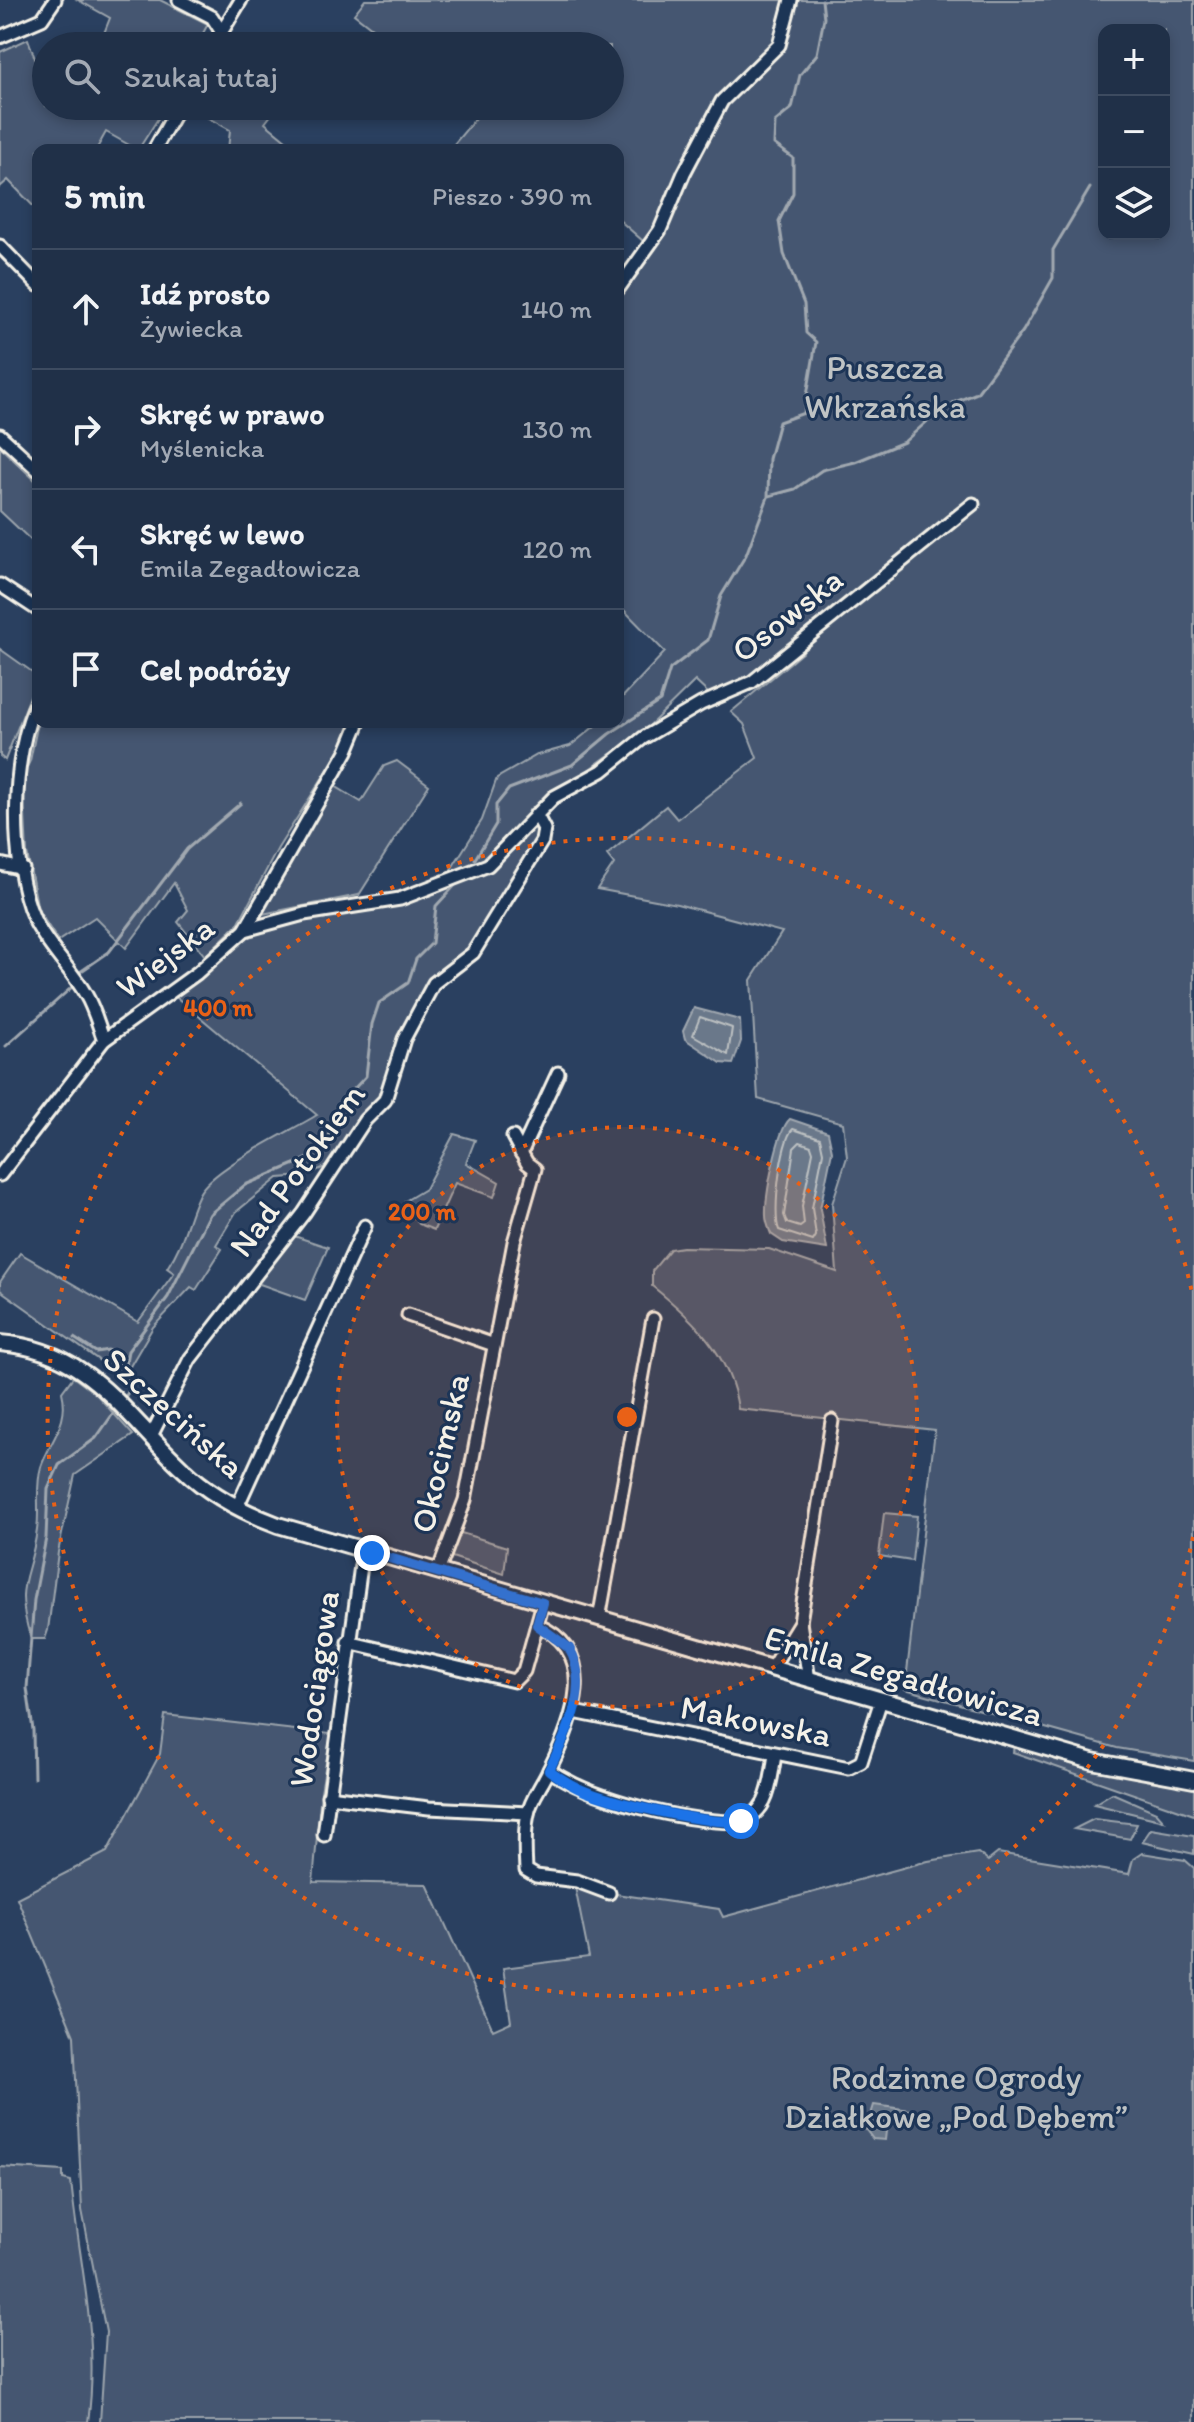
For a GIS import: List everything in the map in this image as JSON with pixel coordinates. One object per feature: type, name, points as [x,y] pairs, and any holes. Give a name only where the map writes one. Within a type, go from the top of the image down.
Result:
[{"type":"main road","name":"Szczecińska","points":[[0,1343],[59,1356],[89,1373],[201,1485],[261,1519]]},
{"type":"main road","name":"Emila Zegadłowicza","points":[[261,1519],[1100,1763],[1194,1780]]},
{"type":"street","points":[[0,37],[42,19],[55,0]]},
{"type":"street","points":[[179,0],[212,17],[221,31],[241,0]]},
{"type":"street","points":[[624,281],[660,230],[684,173],[722,101],[779,45],[791,0]]},
{"type":"street","points":[[157,144],[171,120]]},
{"type":"street","points":[[0,246],[32,279]]},
{"type":"street","points":[[0,435],[32,464]]},
{"type":"street","name":"Osowska","points":[[245,930],[304,914],[400,899],[439,881],[488,865],[554,797],[602,771],[643,738],[701,704],[752,682],[973,504]]},
{"type":"street","points":[[0,585],[32,606]]},
{"type":"street","points":[[32,713],[22,737],[16,782],[23,869],[34,918],[88,998],[104,1040]]},
{"type":"street","name":"Wiejska","points":[[0,1175],[104,1040],[208,965],[245,930],[347,751],[357,728]]},
{"type":"street","name":"Nad Potokiem","points":[[151,1436],[190,1359],[304,1213],[365,1120],[385,1100],[404,1039],[420,1006],[434,983],[473,953],[542,841],[544,829],[536,814]]},
{"type":"street","points":[[0,864],[23,869]]},
{"type":"street","points":[[521,1153],[558,1073]]},
{"type":"street","name":"Okocimska","points":[[438,1572],[465,1500],[515,1239],[534,1182],[535,1169],[521,1153],[513,1137]]},
{"type":"street","points":[[237,1507],[365,1226]]},
{"type":"street","name":"Okocimska","points":[[408,1315],[494,1345]]},
{"type":"street","points":[[599,1619],[653,1319]]},
{"type":"street","points":[[809,1680],[800,1622],[832,1421]]},
{"type":"street","name":"Wodociągowa","points":[[324,1835],[348,1642],[363,1551]]},
{"type":"street","points":[[348,1642],[510,1682],[522,1676],[543,1603]]},
{"type":"street","points":[[771,1669],[800,1622]]},
{"type":"street","points":[[537,1625],[556,1636],[572,1653],[576,1681],[574,1712],[528,1813],[528,1873],[577,1881],[609,1893]]},
{"type":"street","name":"Makowska","points":[[574,1712],[775,1755],[857,1766],[863,1757],[881,1700]]},
{"type":"street","points":[[549,1770],[570,1784],[600,1796],[735,1822],[755,1815],[764,1804],[775,1755]]},
{"type":"street","points":[[328,1796],[441,1809],[528,1813]]},
{"type":"green space","points":[[78,0],[160,0],[208,24],[204,32],[104,32],[110,18]]},
{"type":"green space","name":"Puszcza Wkrzańska","points":[[365,0],[1194,0],[1194,1761],[1117,1748],[905,1689],[935,1430],[738,1409],[734,1390],[719,1355],[695,1325],[652,1286],[652,1271],[670,1249],[683,1247],[769,1249],[837,1272],[832,1204],[847,1157],[843,1123],[758,1099],[751,980],[782,932],[677,904],[597,889],[614,864],[607,855],[666,806],[677,819],[757,758],[744,724],[731,712],[803,652],[800,641],[756,675],[710,695],[695,681],[648,727],[552,796],[531,815],[539,841],[468,955],[430,983],[386,1091],[331,1168],[327,1166],[304,1176],[278,1178],[236,1212],[216,1245],[222,1249],[196,1290],[191,1287],[153,1327],[129,1368],[117,1373],[0,1290],[0,1282],[20,1253],[138,1322],[174,1273],[167,1268],[199,1194],[207,1184],[252,1151],[317,1115],[170,992],[245,930],[430,892],[450,871],[482,820],[497,778],[537,755],[570,746],[592,728],[624,728],[624,696],[665,652],[624,610],[624,292],[652,249],[624,224],[624,144],[454,144],[474,120],[624,120],[624,32],[377,32],[354,14]]},
{"type":"green space","points":[[28,39],[32,50],[32,120],[157,120],[142,144],[127,144],[106,132],[99,144],[32,144],[32,205],[8,180],[0,187],[0,52]]},
{"type":"green space","points":[[212,120],[267,120],[265,123],[291,144],[229,144],[230,130]]},
{"type":"green space","points":[[0,447],[32,477],[32,541],[0,511]]},
{"type":"green space","points":[[0,649],[32,672],[32,691],[5,760],[0,756]]},
{"type":"green space","points":[[37,728],[349,728],[342,747],[278,848],[238,924],[205,956],[178,922],[188,910],[174,883],[126,948],[95,917],[58,941],[38,910],[27,853],[23,775],[30,761]]},
{"type":"green space","points":[[397,761],[429,785],[359,895],[257,915],[333,785],[361,802],[384,766]]},
{"type":"green space","points":[[454,1134],[475,1140],[466,1163],[499,1182],[494,1197],[455,1183],[434,1230],[419,1224],[405,1201],[425,1189]]},
{"type":"green space","points":[[291,1235],[328,1247],[305,1300],[254,1282]]},
{"type":"green space","points":[[73,1377],[96,1394],[133,1435],[75,1475],[58,1552],[48,1630],[45,1639],[31,1639],[23,1593],[37,1530],[39,1475],[61,1422],[62,1392]]},
{"type":"green space","points":[[884,1513],[917,1516],[912,1561],[879,1556]]},
{"type":"green space","points":[[458,1532],[507,1547],[504,1574],[449,1556]]},
{"type":"green space","name":"Rodzinne Ogrody Działkowe „Pod Dębem”","points":[[165,1715],[331,1734],[321,1792],[313,1882],[427,1884],[493,2030],[511,2022],[503,1968],[589,1957],[575,1887],[593,1886],[609,1893],[719,1909],[723,1917],[928,1861],[978,1853],[988,1861],[998,1853],[1129,1874],[1133,1859],[1142,1853],[1185,1860],[1194,1868],[1194,2422],[100,2422],[106,2332],[82,2210],[74,2036],[17,1898],[107,1852],[160,1754]]},
{"type":"green space","points":[[1014,1745],[1161,1782],[1194,1786],[1194,1815],[1013,1752]]},
{"type":"green space","points":[[1112,1793],[1156,1812],[1164,1821],[1094,1804]]},
{"type":"green space","points":[[1094,1819],[1137,1824],[1130,1839],[1074,1829]]},
{"type":"green space","points":[[1151,1829],[1194,1836],[1194,1854],[1142,1842]]},
{"type":"green space","points":[[0,2167],[63,2171],[63,2179],[71,2181],[90,2331],[92,2361],[88,2422],[0,2422]]},
{"type":"water","points":[[694,1008],[740,1020],[741,1041],[733,1064],[721,1063],[685,1039],[683,1031]]},
{"type":"water","points":[[790,1119],[828,1132],[832,1151],[820,1209],[827,1249],[783,1242],[771,1234],[767,1223],[766,1207],[773,1164],[781,1136]]},
{"type":"water","points":[[874,2105],[910,2110],[916,2118],[911,2122],[887,2122],[885,2140],[873,2139],[866,2130]]},
{"type":"waterway","points":[[624,724],[660,701],[670,669],[708,640],[721,596],[746,555],[768,497],[769,459],[779,422],[804,413],[816,342],[806,333],[804,304],[784,254],[779,221],[793,193],[793,158],[774,144],[775,122],[792,108],[800,75],[817,54],[824,18],[822,0]]},
{"type":"waterway","points":[[953,403],[977,393],[1023,331],[1053,278],[1053,250],[1090,188]]},
{"type":"waterway","points":[[769,496],[795,489],[822,470],[855,462],[904,442],[941,409]]},
{"type":"waterway","points":[[475,859],[496,824],[496,805],[509,789],[572,765],[618,728]]},
{"type":"waterway","points":[[80,972],[109,952],[187,849],[241,803]]},
{"type":"waterway","points":[[122,1402],[130,1389],[125,1367],[128,1351],[168,1297],[210,1214],[245,1185],[314,1156],[330,1134],[340,1104],[366,1076],[372,1024],[379,1003],[408,983],[416,959],[432,943],[436,906],[459,881]]},
{"type":"waterway","points":[[6,1046],[72,987]]},
{"type":"waterway","points":[[74,1338],[96,1352],[108,1350],[124,1366]]},
{"type":"waterway","points":[[34,1778],[33,1730],[27,1688],[34,1600],[46,1538],[48,1489],[59,1465],[96,1438],[117,1408]]},
{"type":"waterway","points":[[825,1675],[853,1682]]},
{"type":"waterway","points":[[861,1685],[878,1690]]},
{"type":"route","points":[[372,1553],[543,1603],[537,1625],[569,1648],[574,1659],[576,1681],[574,1712],[549,1770],[570,1784],[600,1796],[713,1820],[741,1821]]}]
